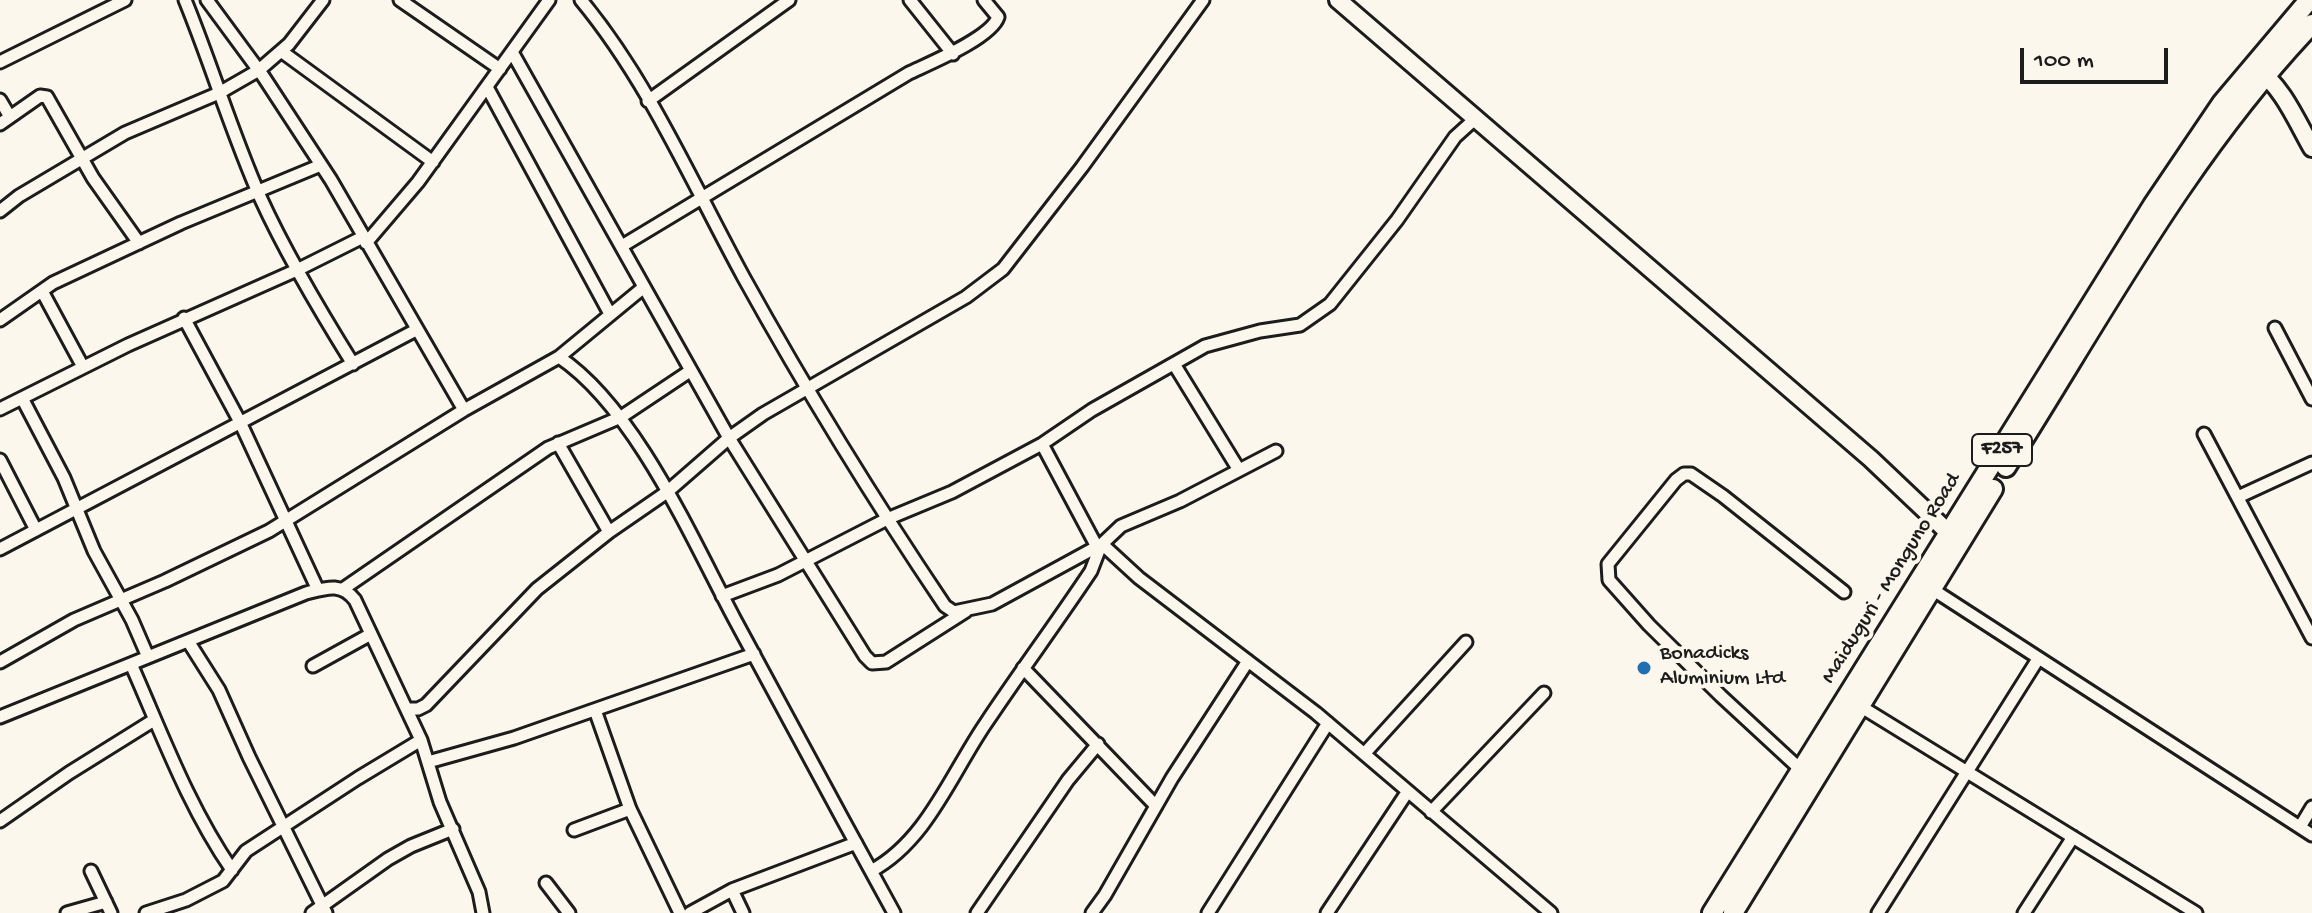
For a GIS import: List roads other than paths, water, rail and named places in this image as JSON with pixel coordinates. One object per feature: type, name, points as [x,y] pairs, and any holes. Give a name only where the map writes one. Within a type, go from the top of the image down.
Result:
[{"type":"main road","name":"Maiduguri - Monguno Road","points":[[1733,913],[2110,298],[2309,0]]},
{"type":"main road","name":"Maiduguri - Monguno Road","points":[[1712,913],[2153,205],[2222,103],[2312,24]]},
{"type":"street","points":[[0,62],[125,0]]},
{"type":"street","points":[[185,0],[258,191],[353,364]]},
{"type":"street","points":[[207,0],[259,70],[321,165],[464,410]]},
{"type":"street","points":[[0,211],[19,196],[125,133],[219,93],[259,70],[281,51],[323,0]]},
{"type":"street","points":[[400,0],[500,69]]},
{"type":"street","points":[[0,409],[184,318],[364,240],[433,162],[549,0]]},
{"type":"street","points":[[581,0],[626,61],[807,389],[887,519],[945,606],[954,612],[992,604],[1099,546],[1121,526],[1276,451]]},
{"type":"street","points":[[648,101],[789,0]]},
{"type":"street","points":[[910,0],[953,54]]},
{"type":"street","points":[[622,246],[909,73],[953,54],[995,25],[998,17],[984,0]]},
{"type":"street","points":[[407,709],[426,705],[537,589],[609,532],[667,492],[729,438],[763,414],[966,297],[1003,269],[1082,167],[1203,0]]},
{"type":"street","points":[[1338,0],[1871,459],[1950,534]]},
{"type":"street","points":[[281,51],[433,162]]},
{"type":"street","points":[[512,52],[729,438],[872,663],[886,662],[966,611]]},
{"type":"street","points":[[2260,71],[2281,93],[2312,148]]},
{"type":"street","points":[[487,87],[610,314]]},
{"type":"street","points":[[0,100],[5,121],[40,96],[47,97],[83,159],[139,243]]},
{"type":"street","points":[[722,596],[778,575],[887,519],[952,492],[1042,444],[1092,410],[1205,346],[1260,331],[1300,325],[1330,304],[1397,220],[1455,137],[1476,118]]},
{"type":"street","points":[[0,320],[53,283],[321,165]]},
{"type":"street","points":[[0,662],[50,632],[285,522],[464,410],[559,357],[644,287]]},
{"type":"street","points":[[42,291],[83,367]]},
{"type":"street","points":[[184,318],[240,422],[318,590]]},
{"type":"street","points":[[2275,328],[2312,399]]},
{"type":"street","points":[[0,549],[416,330]]},
{"type":"street","points":[[559,357],[581,372],[621,417],[667,492],[894,913]]},
{"type":"street","points":[[1174,364],[1239,470]]},
{"type":"street","points":[[343,589],[558,443],[621,417],[690,371]]},
{"type":"street","points":[[22,398],[148,657]]},
{"type":"street","points":[[2204,434],[2312,638]]},
{"type":"street","points":[[558,443],[609,532]]},
{"type":"street","points":[[1042,444],[1099,546],[1328,723],[1551,913]]},
{"type":"street","points":[[0,460],[36,530]]},
{"type":"street","points":[[2238,497],[2312,463]]},
{"type":"street","points":[[1800,769],[1649,625],[1609,580],[1608,564],[1676,480],[1684,474],[1691,474],[1844,592]]},
{"type":"street","points":[[871,871],[891,860],[917,834],[967,751],[1091,571],[1099,546]]},
{"type":"street","points":[[0,717],[318,590],[343,589],[355,600],[421,740],[440,802],[479,892],[483,913]]},
{"type":"street","points":[[1932,589],[2312,835]]},
{"type":"street","points":[[313,666],[371,634]]},
{"type":"street","points":[[188,641],[219,690],[320,911],[388,859],[453,829]]},
{"type":"street","points":[[1364,754],[1466,642]]},
{"type":"street","points":[[428,762],[514,738],[754,654]]},
{"type":"street","points":[[1878,913],[2038,659]]},
{"type":"street","points":[[1092,913],[1248,661]]},
{"type":"street","points":[[131,664],[183,787],[232,870]]},
{"type":"street","points":[[1023,668],[1156,806]]},
{"type":"street","points":[[1431,812],[1544,693]]},
{"type":"street","points":[[1860,706],[2196,913]]},
{"type":"street","points":[[595,710],[630,809],[680,913]]},
{"type":"street","points":[[0,821],[79,766],[154,720]]},
{"type":"street","points":[[1208,913],[1328,723]]},
{"type":"street","points":[[146,913],[223,881],[246,851],[421,740]]},
{"type":"street","points":[[977,913],[1068,780],[1098,744]]},
{"type":"street","points":[[1327,913],[1408,791]]},
{"type":"street","points":[[2300,827],[2312,807]]},
{"type":"street","points":[[574,830],[630,809]]},
{"type":"street","points":[[2024,913],[2073,837]]},
{"type":"street","points":[[690,913],[732,890],[856,843]]},
{"type":"street","points":[[67,913],[108,908],[91,871]]},
{"type":"street","points":[[546,883],[569,913]]},
{"type":"street","points":[[732,890],[743,913]]},
{"type":"place","name":"Bonadicks Aluminium Ltd","points":[[1644,668]]}]
